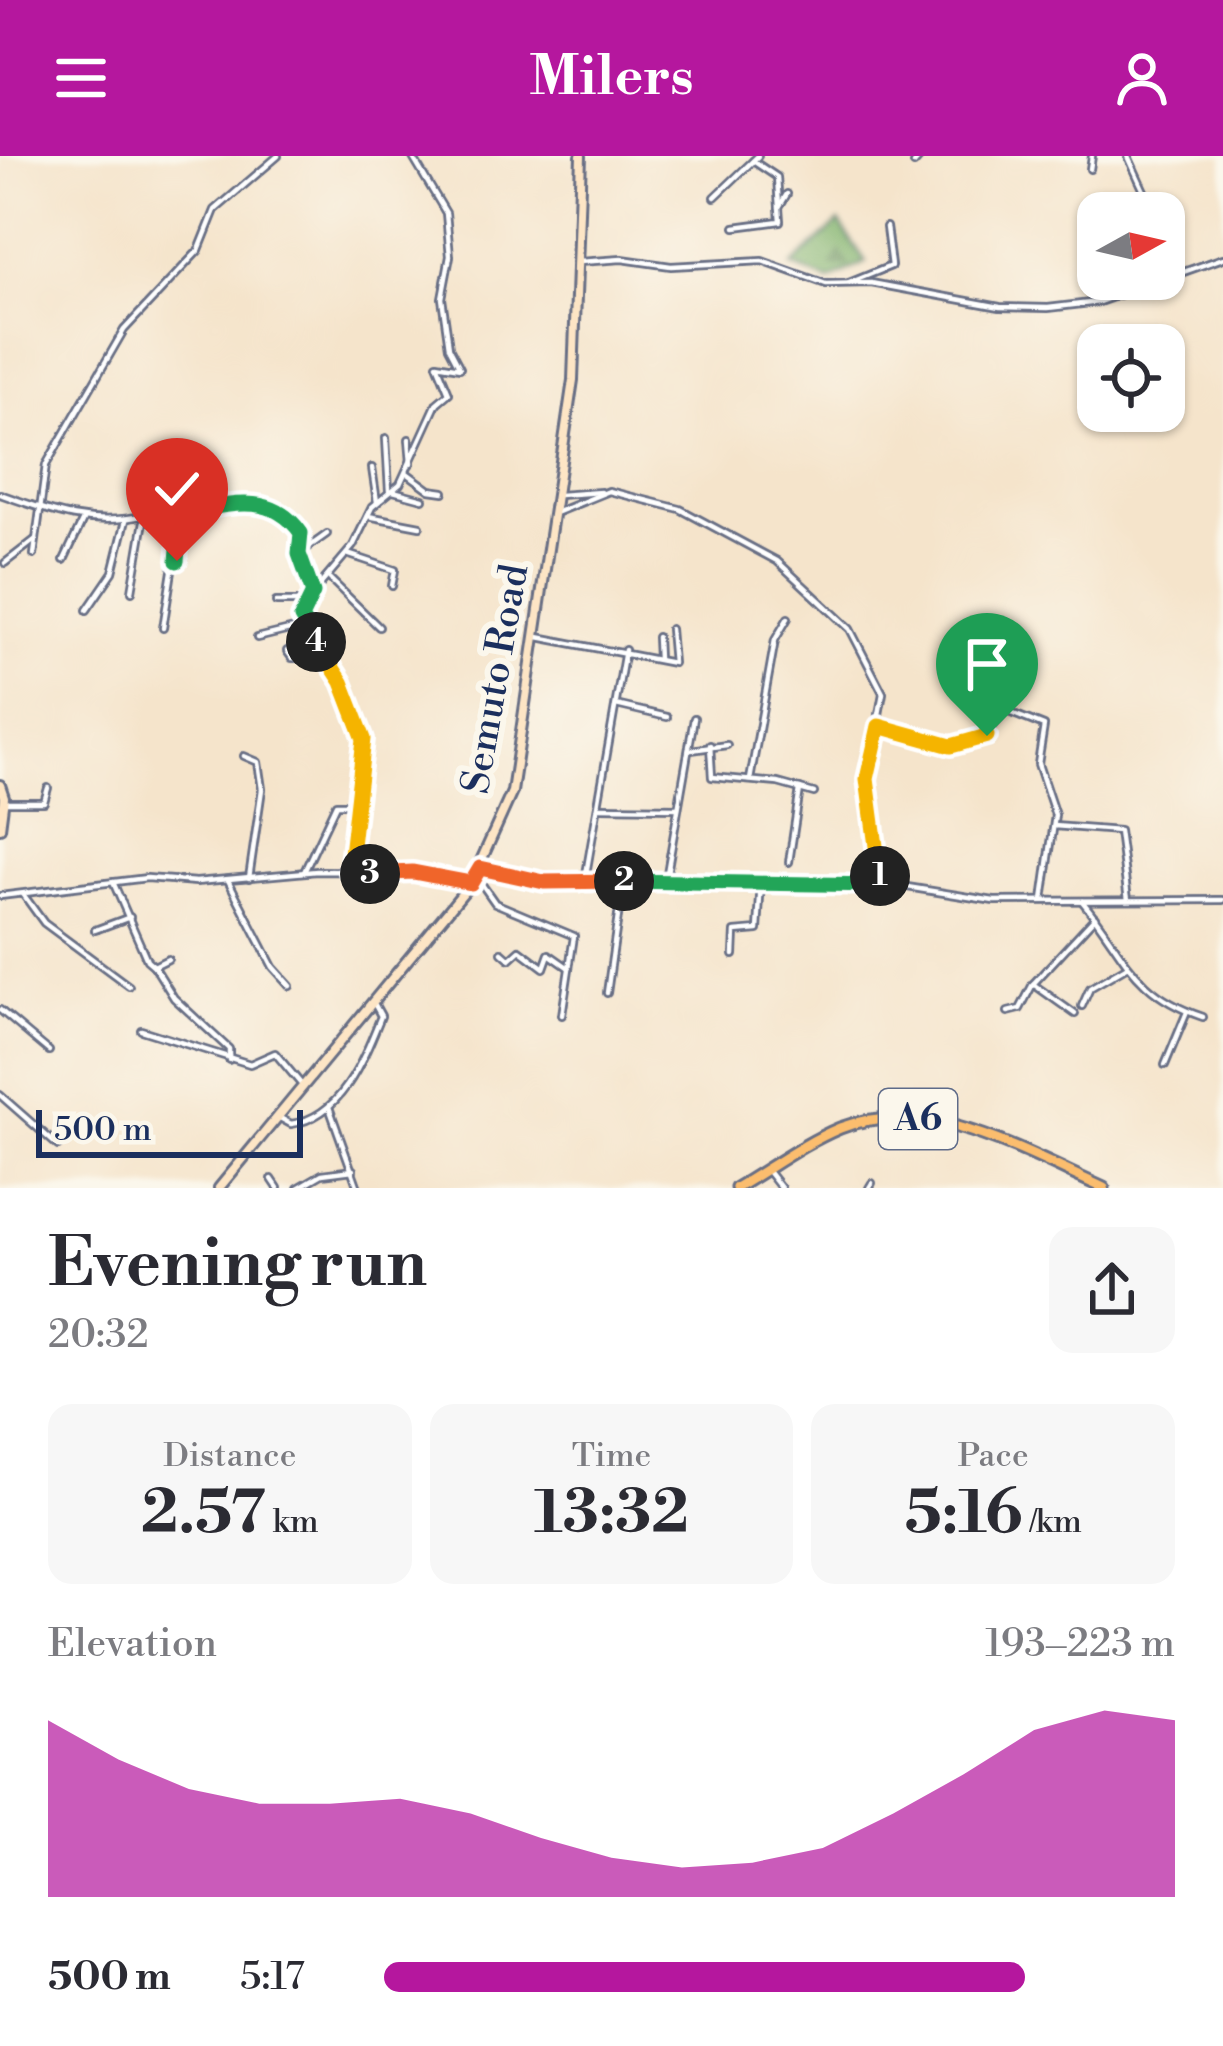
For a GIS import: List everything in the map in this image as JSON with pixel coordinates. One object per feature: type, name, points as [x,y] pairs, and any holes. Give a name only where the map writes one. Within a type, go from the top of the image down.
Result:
[{"type":"main road","name":"Semuto Road","points":[[219,1188],[476,876],[516,779],[573,380],[581,156]]},
{"type":"main road","points":[[0,784],[4,802],[0,828]]},
{"type":"main road","name":"A6","points":[[736,1188],[842,1127],[911,1118],[950,1125],[1104,1188]]},
{"type":"street","points":[[34,555],[46,465],[124,330],[199,250],[215,210],[278,156]]},
{"type":"street","points":[[349,872],[364,739],[342,682],[301,611],[347,554],[376,502],[407,473],[436,403],[449,392],[437,364],[460,368],[447,341],[442,298],[450,256],[446,214],[412,156]]},
{"type":"street","points":[[914,164],[921,156]]},
{"type":"street","points":[[1090,170],[1092,156]]},
{"type":"street","points":[[1128,156],[1144,192]]},
{"type":"street","points":[[715,196],[755,159],[777,177],[780,221],[735,227]]},
{"type":"street","points":[[778,207],[787,194]]},
{"type":"street","points":[[845,285],[891,266],[886,227]]},
{"type":"street","points":[[577,262],[622,259],[671,266],[762,261],[826,284],[898,286],[1000,307],[1048,308],[1100,302],[1223,258]]},
{"type":"street","points":[[386,438],[391,492]]},
{"type":"street","points":[[409,440],[411,464]]},
{"type":"street","points":[[373,467],[376,502]]},
{"type":"street","points":[[407,473],[430,490],[444,493]]},
{"type":"street","points":[[559,495],[609,491],[680,509],[747,542],[798,578],[867,652],[883,694],[867,779],[881,885]]},
{"type":"street","points":[[555,514],[609,491]]},
{"type":"street","points":[[391,492],[423,499]]},
{"type":"street","points":[[0,494],[83,520],[274,506],[300,531],[299,554],[313,593]]},
{"type":"street","points":[[163,628],[181,514]]},
{"type":"street","points":[[132,591],[145,515]]},
{"type":"street","points":[[368,516],[420,526]]},
{"type":"street","points":[[64,560],[83,520]]},
{"type":"street","points":[[87,610],[113,572],[126,520]]},
{"type":"street","points":[[299,554],[327,534]]},
{"type":"street","points":[[5,563],[36,539]]},
{"type":"street","points":[[347,554],[394,570],[392,586]]},
{"type":"street","points":[[330,578],[379,627]]},
{"type":"street","points":[[276,602],[307,602]]},
{"type":"street","points":[[750,780],[775,640],[788,618]]},
{"type":"street","points":[[257,638],[306,626]]},
{"type":"street","points":[[538,637],[675,661],[670,628]]},
{"type":"street","points":[[656,637],[658,659]]},
{"type":"street","points":[[585,880],[625,650]]},
{"type":"street","points":[[286,651],[292,658],[326,658]]},
{"type":"street","points":[[616,705],[668,717]]},
{"type":"street","points":[[879,726],[958,746],[984,739],[1006,711],[1044,726],[1037,764],[1054,826],[1043,900]]},
{"type":"street","points":[[666,879],[694,718]]},
{"type":"street","points":[[710,745],[712,777],[814,793]]},
{"type":"street","points":[[689,750],[727,745]]},
{"type":"street","points":[[244,756],[258,763],[262,782],[249,878]]},
{"type":"street","points":[[4,802],[44,802],[48,788]]},
{"type":"street","points":[[788,862],[800,789]]},
{"type":"street","points":[[303,872],[336,804],[356,804]]},
{"type":"street","points":[[598,807],[678,808]]},
{"type":"street","points":[[1054,826],[1119,831],[1128,900]]},
{"type":"street","points":[[0,896],[113,882],[227,880],[303,872],[413,872],[544,882],[666,879],[881,885],[994,901],[1223,900]]},
{"type":"street","points":[[476,876],[495,903],[572,934],[562,1015]]},
{"type":"street","points":[[227,880],[273,968],[290,986]]},
{"type":"street","points":[[607,993],[623,881]]},
{"type":"street","points":[[734,955],[735,932],[758,930],[760,881]]},
{"type":"street","points":[[113,882],[174,998],[230,1049],[229,1060]]},
{"type":"street","points":[[23,894],[47,926],[129,986]]},
{"type":"street","points":[[1082,901],[1126,967],[1152,994],[1203,1017]]},
{"type":"street","points":[[95,930],[130,917]]},
{"type":"street","points":[[1008,1012],[1020,1009],[1033,984],[1095,917]]},
{"type":"street","points":[[502,952],[510,959],[520,950],[544,968],[549,954],[569,968]]},
{"type":"street","points":[[154,966],[168,958]]},
{"type":"street","points":[[1082,1006],[1090,988],[1126,967]]},
{"type":"street","points":[[1033,984],[1075,1014]]},
{"type":"street","points":[[280,1118],[301,1123],[329,1107],[373,1035],[381,1014],[375,1004]]},
{"type":"street","points":[[0,1010],[49,1051]]},
{"type":"street","points":[[1166,1065],[1187,1012]]},
{"type":"street","points":[[141,1030],[250,1064],[275,1053],[305,1088]]},
{"type":"street","points":[[0,1096],[58,1146]]},
{"type":"street","points":[[329,1107],[358,1188]]},
{"type":"street","points":[[298,1188],[322,1174],[353,1169]]},
{"type":"street","points":[[767,1169],[781,1188]]},
{"type":"street","points":[[272,1180],[278,1188]]},
{"type":"green space","points":[[839,222],[866,262],[829,281],[792,266]]},
{"type":"route","points":[[177,561],[181,514],[254,504],[274,506],[300,531],[299,554],[313,593],[301,611],[302,622],[311,628],[313,640],[342,682],[364,739],[349,872],[413,872],[467,878],[471,883],[480,868],[551,883],[694,879],[881,885],[867,779],[879,726],[951,746],[987,736]]}]
